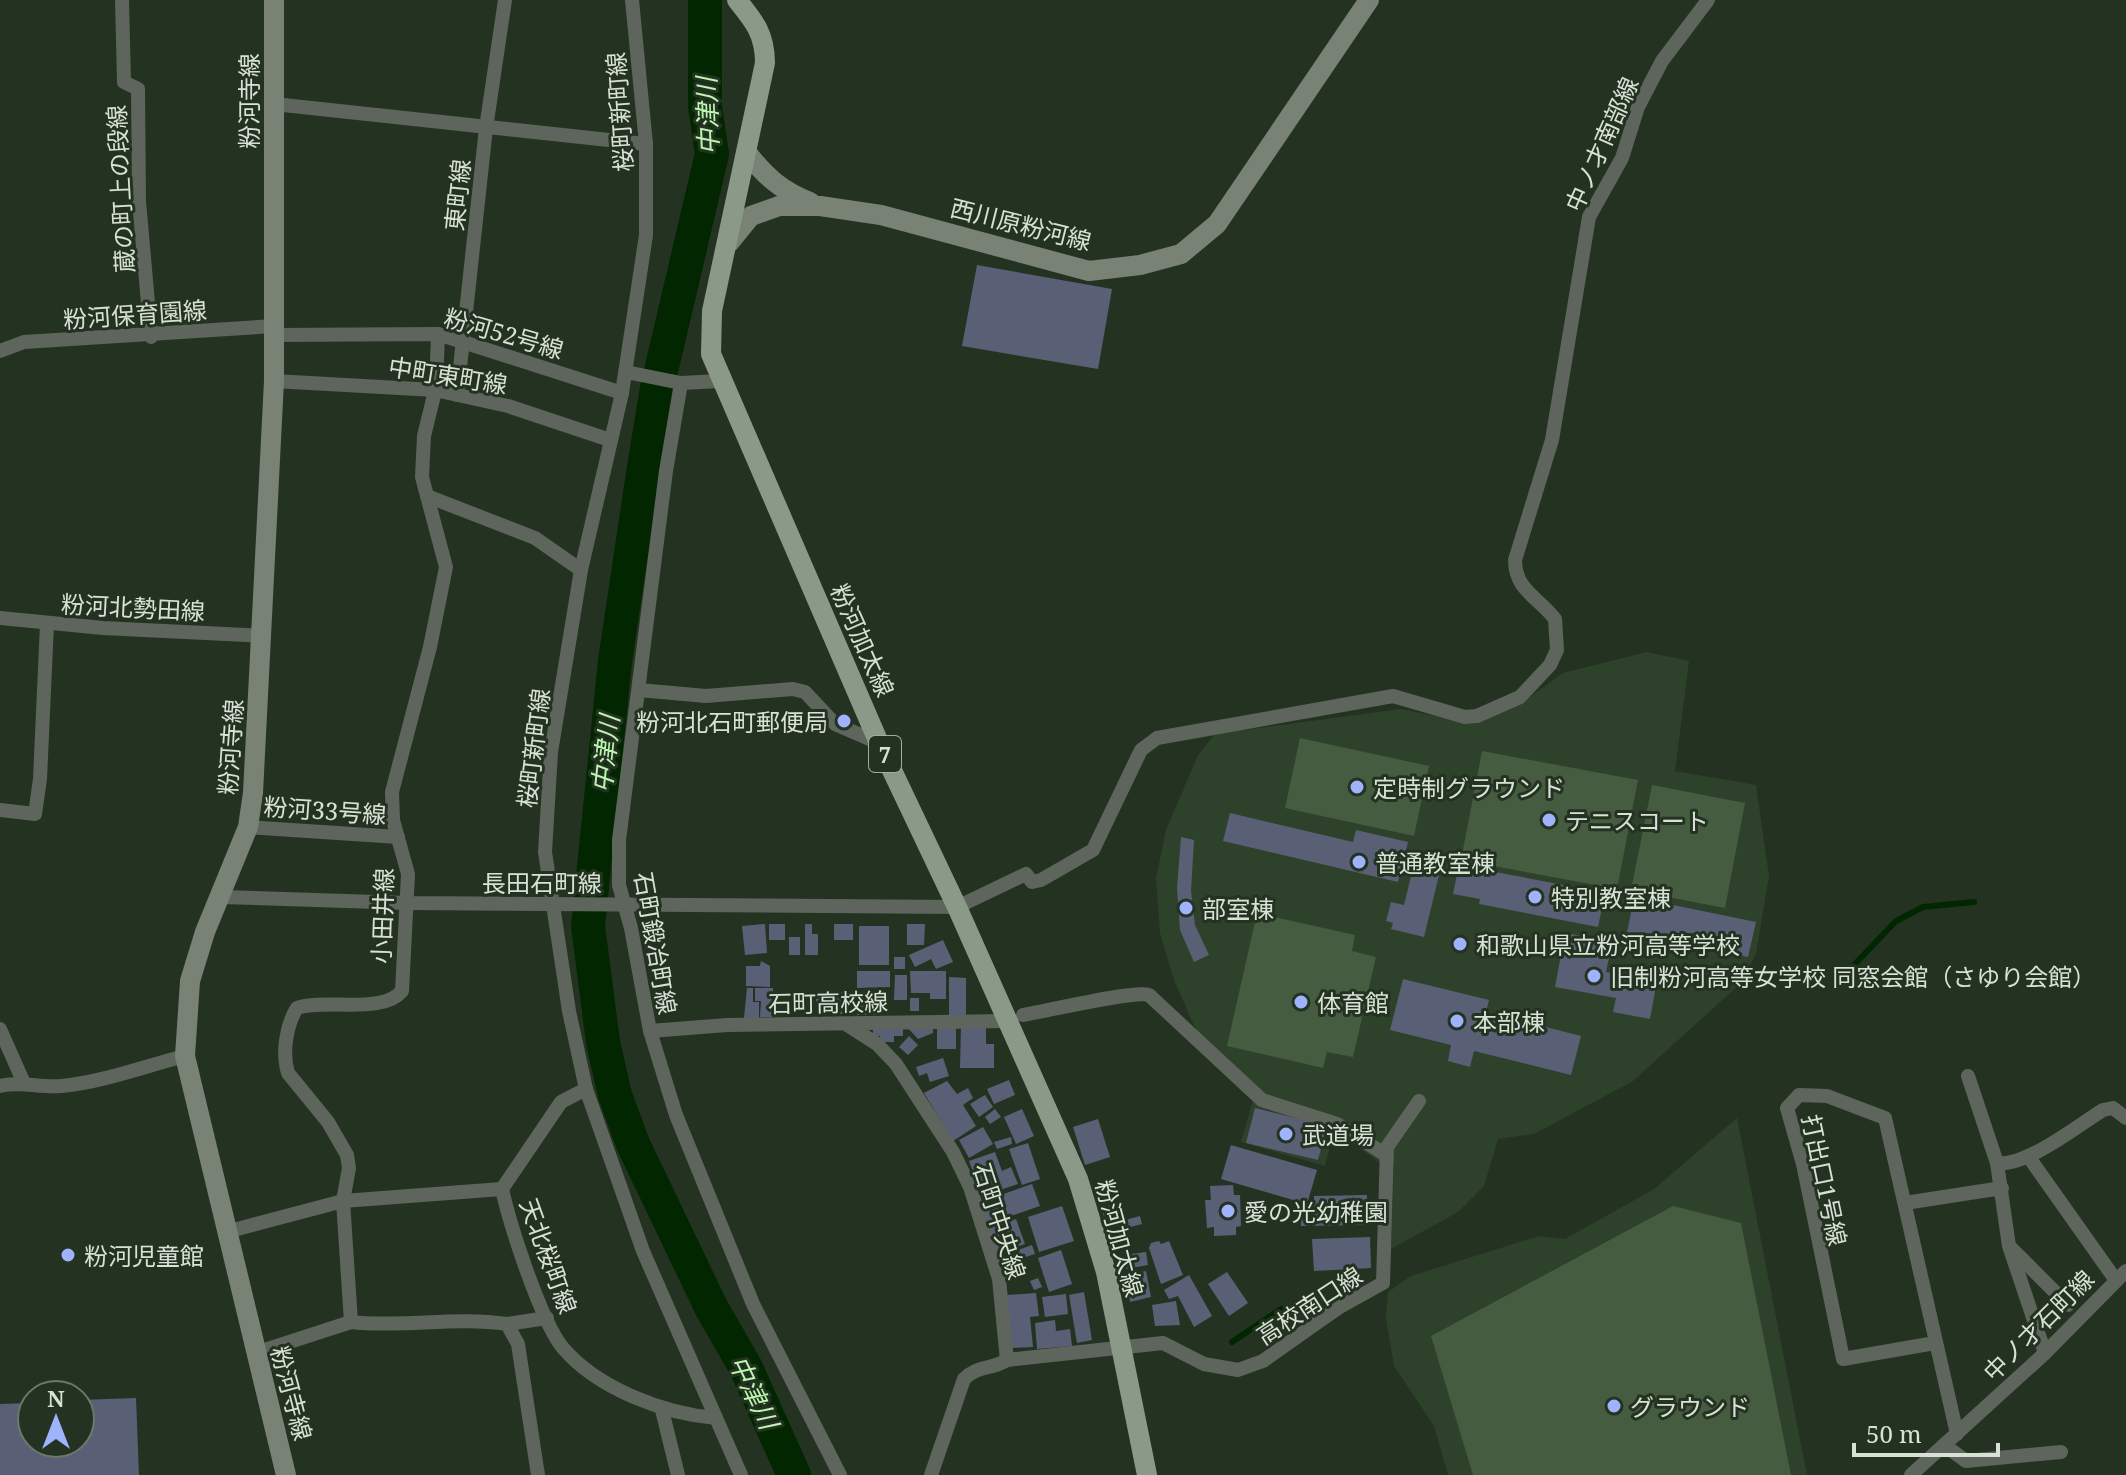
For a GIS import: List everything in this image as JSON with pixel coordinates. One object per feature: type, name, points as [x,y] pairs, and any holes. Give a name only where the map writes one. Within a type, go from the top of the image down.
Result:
[{"type":"main road","name":"粉河寺線","points":[[274,0],[274,381],[264,636],[248,827],[222,897],[205,932],[190,981],[185,1056],[286,1475]]},
{"type":"main road","name":"粉河加太線","points":[[737,0],[758,25],[764,40],[765,63],[710,333],[720,381],[879,743],[957,907],[1015,1018],[1078,1179],[1106,1272],[1147,1475]]},
{"type":"main road","name":"西川原粉河線","points":[[729,243],[751,216],[779,206],[820,206],[881,215],[1089,271],[1140,265],[1181,254],[1217,224],[1369,0]]},
{"type":"main road","name":"西川原粉河線","points":[[748,154],[764,176],[786,192],[820,206]]},
{"type":"street","name":"蔵の町上の段線","points":[[122,0],[124,82],[138,89],[139,201],[151,337]]},
{"type":"street","name":"東町線","points":[[457,395],[486,128],[505,0]]},
{"type":"street","name":"桜町新町線","points":[[632,0],[646,144],[646,235],[632,374],[622,393],[581,570],[547,803],[545,852],[560,904],[586,1089],[643,1251],[741,1475]]},
{"type":"street","name":"中ノ才南部線","points":[[957,907],[1026,874],[1032,882],[1041,880],[1093,850],[1141,750],[1157,738],[1393,696],[1471,717],[1520,697],[1550,665],[1557,650],[1555,619],[1525,591],[1515,573],[1515,560],[1552,440],[1589,217],[1622,158],[1638,107],[1662,61],[1708,0]]},
{"type":"street","points":[[274,104],[646,144]]},
{"type":"street","name":"粉河保育園線","points":[[0,351],[24,342],[275,330]]},
{"type":"street","name":"粉河52号線","points":[[275,330],[438,334],[464,339],[622,393]]},
{"type":"street","name":"小田井線","points":[[351,1322],[343,1201],[349,1168],[347,1155],[328,1122],[288,1073],[285,1045],[293,1014],[303,1006],[376,1003],[397,997],[402,991],[406,856],[398,837],[392,792],[430,647],[446,567],[427,496],[422,456],[436,388],[438,334]]},
{"type":"street","points":[[632,374],[681,383],[720,381]]},
{"type":"street","name":"中町東町線","points":[[274,381],[436,388],[508,406],[610,440]]},
{"type":"street","name":"石町鍛冶町線","points":[[681,383],[666,471],[619,840],[618,904],[650,1031],[676,1115],[753,1304],[840,1475]]},
{"type":"street","points":[[427,496],[535,538],[581,570]]},
{"type":"street","name":"粉河北勢田線","points":[[0,618],[47,624],[264,636]]},
{"type":"street","points":[[0,810],[35,814],[40,779],[47,624]]},
{"type":"street","points":[[639,690],[706,696],[793,689],[805,692],[835,724],[879,743]]},
{"type":"street","name":"粉河33号線","points":[[248,827],[398,837]]},
{"type":"street","name":"長田石町線","points":[[222,897],[407,903],[957,907]]},
{"type":"street","name":"石町高校線","points":[[650,1031],[1015,1018],[1106,1001],[1134,992],[1149,995],[1160,1003],[1262,1100],[1337,1124],[1386,1155]]},
{"type":"street","name":"石町中央線","points":[[846,1024],[877,1044],[896,1064],[953,1152],[970,1187],[999,1279],[1007,1360]]},
{"type":"street","points":[[0,1029],[23,1081]]},
{"type":"street","points":[[0,1086],[23,1081],[39,1087],[64,1086],[185,1056]]},
{"type":"street","points":[[1968,1076],[1997,1163],[2009,1246],[2045,1353]]},
{"type":"street","points":[[502,1189],[561,1102],[586,1089]]},
{"type":"street","name":"打出口1号線","points":[[1935,1343],[1843,1359],[1803,1164],[1787,1108],[1799,1095],[1819,1095],[1885,1118],[1957,1434]]},
{"type":"street","points":[[1386,1155],[1387,1147],[1419,1101]]},
{"type":"street","points":[[1997,1163],[2010,1165],[2103,1110],[2113,1108],[2126,1118]]},
{"type":"street","name":"高校南口線","points":[[1121,1347],[1163,1343],[1204,1364],[1238,1370],[1263,1361],[1338,1308],[1383,1283],[1386,1155]]},
{"type":"street","points":[[2028,1156],[2120,1275]]},
{"type":"street","points":[[1905,1203],[2002,1188]]},
{"type":"street","name":"天北桜町線","points":[[226,1232],[343,1201],[502,1189],[547,1318],[556,1339],[573,1358],[605,1380],[662,1410],[716,1418]]},
{"type":"street","points":[[2009,1246],[2068,1305]]},
{"type":"street","name":"中ノ才石町線","points":[[1917,1473],[2045,1353],[2120,1275]]},
{"type":"street","points":[[255,1353],[351,1322],[382,1325],[482,1320],[507,1324],[547,1318]]},
{"type":"street","points":[[507,1324],[518,1344],[538,1475]]},
{"type":"street","points":[[931,1475],[964,1379],[975,1368],[998,1365],[1007,1360],[1121,1347]]},
{"type":"street","points":[[662,1410],[678,1475]]},
{"type":"street","points":[[1944,1445],[1966,1461],[2061,1452]]},
{"type":"shaded area","name":"和歌山県立粉河高等学校","points":[[1647,652],[1689,661],[1675,771],[1756,785],[1769,876],[1756,954],[1740,984],[1633,1081],[1534,1134],[1498,1139],[1484,1186],[1458,1212],[1391,1249],[1394,1165],[1379,1162],[1334,1130],[1325,1166],[1241,1142],[1256,1090],[1196,1030],[1174,980],[1160,933],[1156,878],[1166,830],[1198,755],[1215,734],[1401,709],[1475,724],[1523,702],[1563,673]]},
{"type":"shaded area","name":"定時制グラウンド","points":[[1300,738],[1429,766],[1414,836],[1285,808]]},
{"type":"shaded area","name":"テニスコート","points":[[1482,751],[1638,780],[1617,889],[1461,860]]},
{"type":"shaded area","name":"テニスコート","points":[[1652,785],[1745,803],[1725,908],[1631,890]]},
{"type":"shaded area","name":"体育館","points":[[1257,913],[1355,935],[1352,951],[1376,957],[1353,1057],[1327,1052],[1323,1068],[1227,1046]]},
{"type":"shaded area","name":"グラウンド","points":[[1737,1118],[1807,1475],[1448,1475],[1434,1426],[1394,1366],[1386,1319],[1388,1292],[1411,1276],[1539,1236],[1565,1239],[1654,1189]]},
{"type":"shaded area","name":"グラウンド","points":[[1673,1206],[1741,1223],[1791,1475],[1473,1475],[1431,1336]]},
{"type":"building","points":[[977,265],[1112,289],[1098,369],[962,346]]},
{"type":"building","name":"普通教室棟","points":[[1230,813],[1353,842],[1356,830],[1408,842],[1398,882],[1223,841]]},
{"type":"building","name":"部室棟","points":[[1181,837],[1194,840],[1191,891],[1195,925],[1209,955],[1194,962],[1180,930],[1177,888]]},
{"type":"building","points":[[1414,864],[1440,871],[1424,937],[1391,929],[1393,923],[1386,921],[1391,902],[1404,905]]},
{"type":"building","name":"特別教室棟","points":[[1459,865],[1605,893],[1598,927],[1479,904],[1480,899],[1453,894]]},
{"type":"building","points":[[1634,897],[1756,922],[1748,957],[1627,933]]},
{"type":"building","points":[[765,924],[767,953],[745,955],[742,926]]},
{"type":"building","points":[[769,924],[785,924],[785,940],[769,940]]},
{"type":"building","points":[[805,924],[812,924],[812,934],[818,934],[818,955],[805,955]]},
{"type":"building","points":[[834,924],[853,924],[853,940],[834,940]]},
{"type":"building","points":[[907,924],[925,924],[924,945],[907,945]]},
{"type":"building","points":[[859,926],[889,926],[889,965],[859,965]]},
{"type":"building","name":"旧制粉河高等女学校 同窓会館（さゆり会館）","points":[[1565,933],[1600,939],[1599,946],[1611,948],[1606,972],[1657,981],[1650,1019],[1613,1012],[1616,998],[1555,987]]},
{"type":"building","points":[[789,937],[800,937],[800,955],[789,955]]},
{"type":"building","points":[[943,940],[953,962],[936,969],[931,959],[915,967],[909,955]]},
{"type":"building","points":[[894,957],[905,957],[905,969],[894,969]]},
{"type":"building","points":[[761,961],[770,966],[770,987],[746,986],[746,966],[760,966]]},
{"type":"building","points":[[857,971],[890,971],[890,987],[857,988]]},
{"type":"building","points":[[910,971],[946,971],[946,999],[930,999],[930,993],[911,993]]},
{"type":"building","points":[[895,975],[907,975],[907,1000],[894,1000]]},
{"type":"building","points":[[949,977],[966,978],[966,1015],[949,1015]]},
{"type":"building","name":"本部棟","points":[[1403,979],[1489,1000],[1486,1012],[1581,1036],[1571,1075],[1474,1051],[1470,1067],[1448,1061],[1451,1045],[1390,1030]]},
{"type":"building","points":[[747,988],[753,988],[753,1002],[759,1002],[759,1018],[744,1018]]},
{"type":"building","points":[[755,988],[773,988],[773,995],[778,995],[778,1017],[760,1017],[761,1001],[755,1001]]},
{"type":"building","points":[[816,992],[852,992],[852,1014],[816,1014]]},
{"type":"building","points":[[857,992],[882,992],[882,1015],[857,1015]]},
{"type":"building","points":[[910,998],[919,998],[919,1011],[910,1011]]},
{"type":"building","points":[[873,1026],[903,1026],[903,1036],[894,1036],[894,1042],[880,1042],[880,1036],[873,1036]]},
{"type":"building","points":[[906,1026],[933,1026],[933,1033],[918,1039]]},
{"type":"building","points":[[961,1026],[986,1026],[986,1044],[994,1044],[994,1068],[960,1068]]},
{"type":"building","points":[[937,1028],[956,1028],[956,1049],[937,1049]]},
{"type":"building","points":[[909,1036],[918,1045],[908,1055],[899,1047]]},
{"type":"building","points":[[943,1058],[949,1076],[930,1082],[927,1073],[919,1076],[916,1067]]},
{"type":"building","points":[[1009,1080],[1015,1095],[994,1104],[987,1089]]},
{"type":"building","points":[[947,1081],[957,1094],[968,1088],[973,1098],[963,1105],[976,1126],[953,1141],[924,1093]]},
{"type":"building","points":[[985,1095],[993,1107],[979,1117],[970,1104]]},
{"type":"building","name":"武道場","points":[[1255,1108],[1327,1126],[1318,1160],[1246,1143]]},
{"type":"building","points":[[995,1109],[1001,1117],[990,1124],[985,1117]]},
{"type":"building","points":[[1022,1109],[1034,1136],[1016,1144],[1004,1117]]},
{"type":"building","points":[[1098,1119],[1110,1157],[1085,1165],[1073,1127]]},
{"type":"building","points":[[983,1127],[993,1144],[969,1158],[959,1140]]},
{"type":"building","points":[[1011,1137],[1012,1144],[997,1149],[994,1142]]},
{"type":"building","points":[[1028,1143],[1040,1179],[1022,1185],[1009,1149]]},
{"type":"building","points":[[1231,1145],[1317,1170],[1307,1204],[1221,1179]]},
{"type":"building","points":[[995,1152],[1002,1171],[1011,1167],[1018,1184],[982,1196],[969,1161]]},
{"type":"building","points":[[1032,1184],[1040,1206],[996,1221],[989,1199]]},
{"type":"building","points":[[1233,1185],[1234,1195],[1240,1195],[1241,1226],[1236,1227],[1236,1235],[1214,1236],[1214,1227],[1207,1228],[1205,1200],[1211,1200],[1210,1186]]},
{"type":"building","points":[[1367,1195],[1367,1225],[1301,1226],[1301,1207],[1314,1207],[1314,1196]]},
{"type":"building","points":[[987,1201],[993,1221],[987,1222],[981,1202]]},
{"type":"building","points":[[1111,1205],[1115,1219],[1105,1222],[1102,1208]]},
{"type":"building","points":[[1062,1206],[1074,1241],[1039,1252],[1028,1217]]},
{"type":"building","points":[[1140,1216],[1142,1224],[1123,1229],[1121,1221]]},
{"type":"building","points":[[1016,1219],[1025,1244],[997,1253],[989,1228]]},
{"type":"building","points":[[1370,1237],[1371,1268],[1314,1271],[1312,1239]]},
{"type":"building","points":[[1159,1241],[1161,1244],[1169,1241],[1183,1275],[1161,1284],[1149,1248],[1151,1243]]},
{"type":"building","points":[[1032,1245],[1035,1254],[1010,1262],[1007,1254]]},
{"type":"building","points":[[1061,1250],[1072,1284],[1049,1292],[1038,1258]]},
{"type":"building","points":[[1146,1252],[1148,1265],[1126,1269],[1124,1255]]},
{"type":"building","points":[[1146,1271],[1151,1297],[1130,1302],[1124,1276]]},
{"type":"building","points":[[1227,1272],[1248,1303],[1229,1316],[1208,1284]]},
{"type":"building","points":[[1189,1275],[1212,1316],[1194,1327],[1178,1296],[1169,1299],[1164,1290]]},
{"type":"building","points":[[1038,1278],[1042,1287],[1034,1290],[1030,1281]]},
{"type":"building","points":[[1084,1292],[1092,1340],[1077,1343],[1069,1295]]},
{"type":"building","points":[[1036,1293],[1039,1316],[1030,1317],[1033,1347],[1011,1348],[1007,1295]]},
{"type":"building","points":[[1066,1294],[1068,1314],[1045,1317],[1042,1297]]},
{"type":"building","points":[[1176,1301],[1180,1325],[1155,1326],[1152,1305]]},
{"type":"building","points":[[1055,1320],[1056,1331],[1070,1329],[1072,1346],[1037,1349],[1035,1323]]},
{"type":"building","points":[[136,1398],[139,1475],[0,1475],[0,1404],[16,1404],[16,1459],[96,1459],[96,1399]]},
{"type":"waterway","name":"中津川","points":[[705,0],[705,107],[712,154],[657,388],[644,467],[615,661],[588,926],[603,1042],[615,1095],[633,1144],[711,1307],[746,1368],[794,1475]]},
{"type":"waterway","points":[[1853,966],[1896,921],[1923,907],[1974,902]]},
{"type":"waterway","points":[[1232,1342],[1281,1309]]},
{"type":"place","name":"粉河北石町郵便局","points":[[844,721]]},
{"type":"place","name":"定時制グラウンド","points":[[1357,787]]},
{"type":"place","name":"テニスコート","points":[[1549,820]]},
{"type":"place","name":"普通教室棟","points":[[1359,862]]},
{"type":"place","name":"特別教室棟","points":[[1535,897]]},
{"type":"place","name":"部室棟","points":[[1186,908]]},
{"type":"place","name":"和歌山県立粉河高等学校","points":[[1460,944]]},
{"type":"place","name":"旧制粉河高等女学校 同窓会館（さゆり会館）","points":[[1594,976]]},
{"type":"place","name":"体育館","points":[[1301,1002]]},
{"type":"place","name":"本部棟","points":[[1457,1021]]},
{"type":"place","name":"武道場","points":[[1286,1134]]},
{"type":"place","name":"愛の光幼稚園","points":[[1228,1211]]},
{"type":"place","name":"粉河児童館","points":[[68,1255]]},
{"type":"place","name":"グラウンド","points":[[1614,1406]]}]
